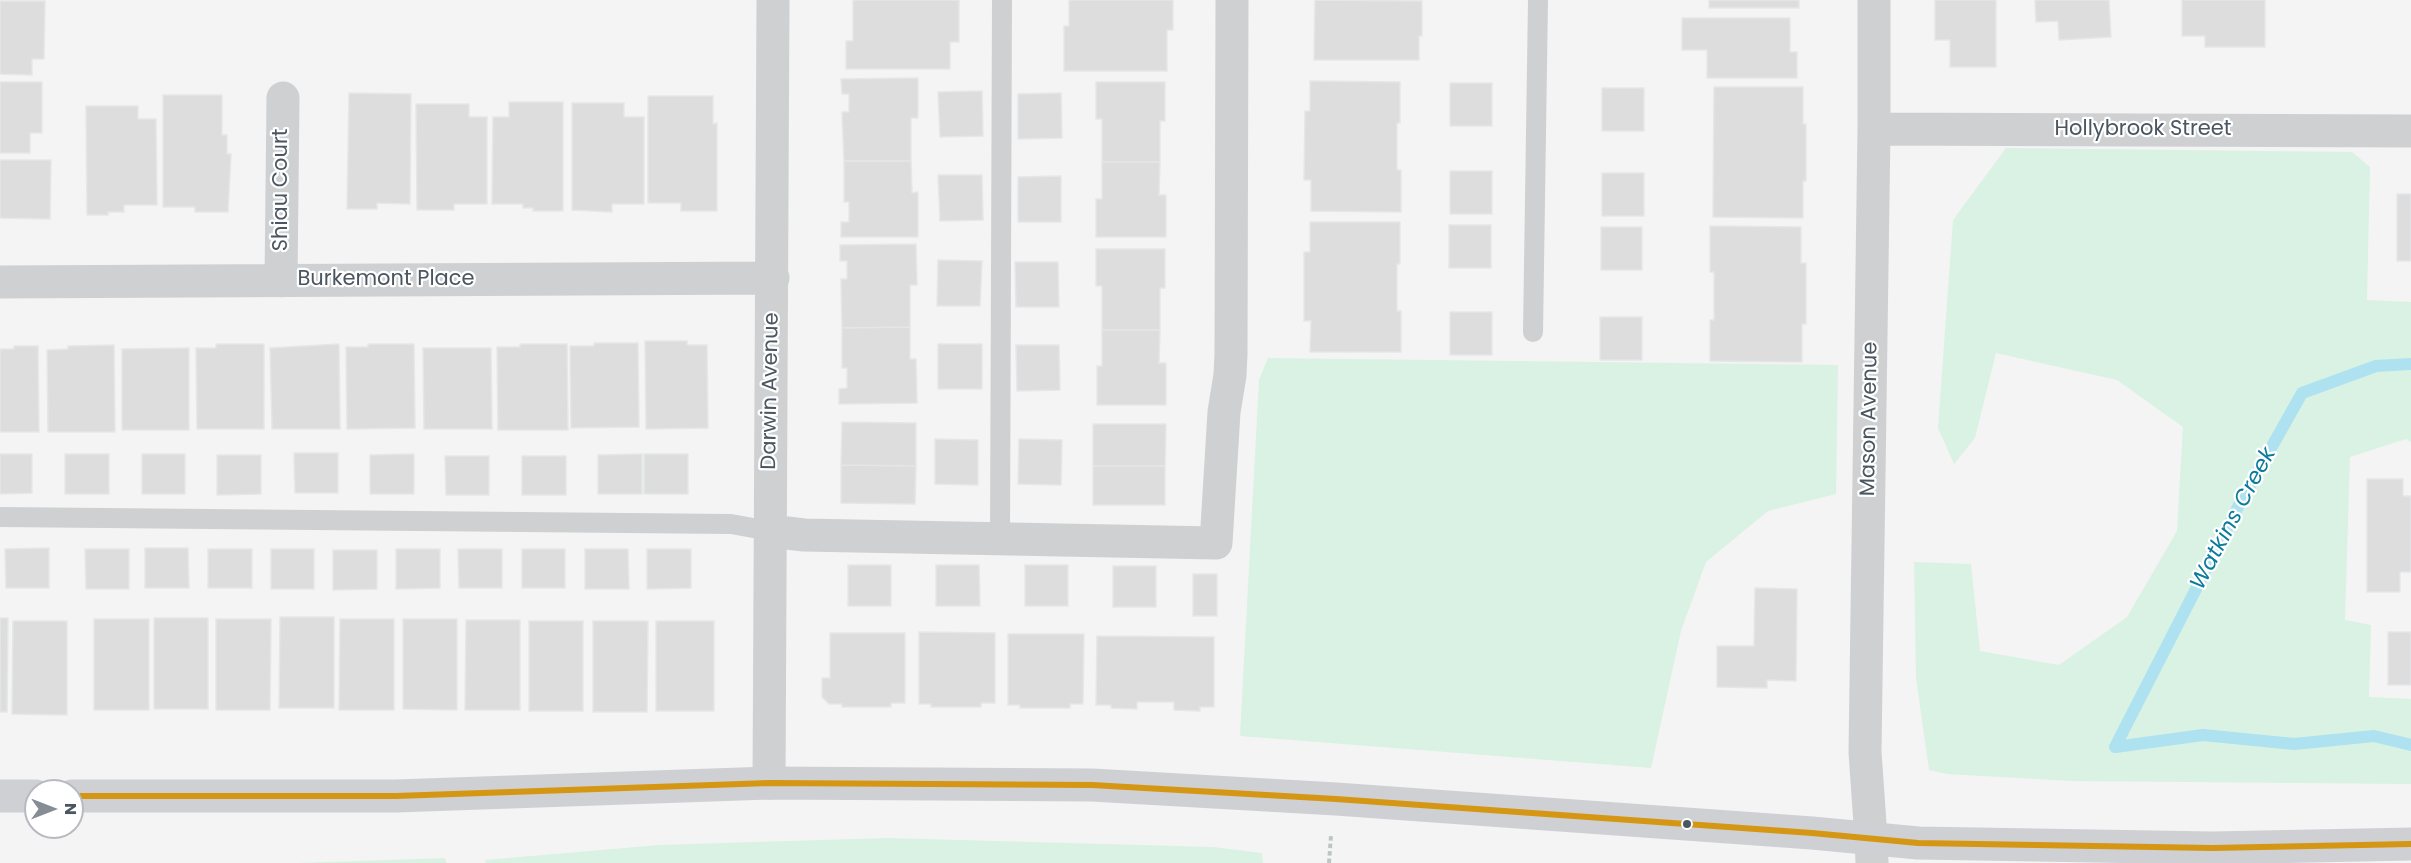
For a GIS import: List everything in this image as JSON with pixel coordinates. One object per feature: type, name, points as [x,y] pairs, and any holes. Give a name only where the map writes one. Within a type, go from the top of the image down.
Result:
[{"type":"main road","points":[[84,796],[396,796],[769,783],[1092,785],[1336,799],[1871,850],[1918,843],[2212,848],[2411,844]]},
{"type":"main road","points":[[0,796],[24,796]]},
{"type":"street","name":"Darwin Avenue","points":[[769,783],[773,0]]},
{"type":"street","points":[[770,531],[804,535],[1216,543],[1224,412],[1231,354],[1232,0]]},
{"type":"street","name":"Mason Avenue","points":[[1871,850],[1865,752],[1874,0]]},
{"type":"street","name":"Shiau Court","points":[[281,281],[283,98]]},
{"type":"street","name":"Hollybrook Street","points":[[1874,129],[2411,131]]},
{"type":"street","name":"Burkemont Place","points":[[0,282],[772,278]]},
{"type":"lane","points":[[1000,538],[1002,0]]},
{"type":"lane","points":[[1533,332],[1538,0]]},
{"type":"lane","points":[[0,517],[731,524],[770,531]]},
{"type":"green space","points":[[2006,148],[2352,152],[2370,167],[2367,300],[2411,302],[2411,442],[2406,439],[2350,457],[2345,620],[2371,625],[2369,697],[2411,699],[2411,784],[2071,781],[1947,774],[1929,770],[1916,678],[1914,562],[1971,564],[1980,651],[2059,665],[2127,617],[2177,531],[2183,427],[2117,380],[1996,353],[1975,438],[1954,464],[1938,428],[1953,220]]},
{"type":"green space","points":[[1268,358],[1838,365],[1836,494],[1768,511],[1706,562],[1681,631],[1651,768],[1240,736],[1259,380]]},
{"type":"green space","points":[[887,838],[1213,847],[1262,853],[1263,863],[486,863],[485,860],[659,845]]},
{"type":"green space","points":[[445,858],[446,863],[298,863]]},
{"type":"building","points":[[853,0],[959,0],[959,42],[950,42],[950,69],[846,69],[846,41],[853,41]]},
{"type":"building","points":[[1069,0],[1173,0],[1173,30],[1167,30],[1167,71],[1064,71],[1064,26],[1069,26]]},
{"type":"building","points":[[1315,0],[1422,1],[1419,60],[1314,60]]},
{"type":"building","points":[[1709,0],[1799,0],[1799,8],[1709,8]]},
{"type":"building","points":[[1935,0],[1996,0],[1996,67],[1950,67],[1950,40],[1935,40]]},
{"type":"building","points":[[2035,0],[2109,0],[2111,37],[2059,40],[2058,21],[2036,22]]},
{"type":"building","points":[[2182,0],[2265,0],[2265,47],[2205,47],[2205,36],[2182,36]]},
{"type":"building","points":[[0,1],[45,1],[44,59],[32,59],[32,75],[0,74]]},
{"type":"building","points":[[1682,18],[1790,18],[1790,52],[1797,52],[1797,78],[1707,78],[1707,50],[1682,50]]},
{"type":"building","points":[[918,78],[918,118],[911,118],[911,161],[844,161],[842,112],[849,112],[849,94],[842,94],[841,79]]},
{"type":"building","points":[[1310,81],[1400,82],[1397,170],[1401,170],[1401,212],[1311,211],[1311,180],[1304,180],[1305,111],[1310,111]]},
{"type":"building","points":[[0,82],[42,82],[42,133],[30,133],[30,153],[0,153]]},
{"type":"building","points":[[1096,82],[1165,82],[1165,121],[1160,121],[1160,162],[1102,162],[1102,119],[1096,119]]},
{"type":"building","points":[[1450,83],[1492,83],[1492,126],[1450,126]]},
{"type":"building","points":[[1714,87],[1803,87],[1803,124],[1806,124],[1806,181],[1803,181],[1803,218],[1713,217]]},
{"type":"building","points":[[1602,88],[1644,88],[1644,131],[1602,131]]},
{"type":"building","points":[[982,91],[983,136],[940,137],[938,92]]},
{"type":"building","points":[[349,93],[411,94],[410,204],[377,203],[377,209],[347,209]]},
{"type":"building","points":[[1061,93],[1062,138],[1018,139],[1018,94]]},
{"type":"building","points":[[163,95],[222,95],[222,135],[227,135],[227,154],[231,154],[228,212],[195,212],[195,207],[163,207]]},
{"type":"building","points":[[648,96],[713,96],[713,124],[717,123],[717,211],[681,211],[681,203],[648,203]]},
{"type":"building","points":[[509,102],[563,102],[563,211],[533,211],[533,208],[523,208],[523,204],[492,204],[493,117],[509,117]]},
{"type":"building","points":[[572,103],[624,103],[624,117],[644,117],[644,204],[612,204],[612,212],[572,210]]},
{"type":"building","points":[[416,104],[469,104],[469,117],[487,117],[487,204],[454,204],[454,210],[417,210]]},
{"type":"building","points":[[86,106],[138,106],[138,119],[156,119],[157,205],[124,205],[124,212],[87,215]]},
{"type":"building","points":[[0,160],[51,160],[50,219],[0,218]]},
{"type":"building","points":[[844,161],[911,161],[912,193],[918,192],[918,237],[841,237],[841,222],[849,222],[849,202],[844,202]]},
{"type":"building","points":[[1102,162],[1160,162],[1159,195],[1166,195],[1166,237],[1096,237],[1096,199],[1102,199]]},
{"type":"building","points":[[1450,171],[1492,171],[1492,214],[1450,214]]},
{"type":"building","points":[[1602,173],[1644,173],[1644,216],[1602,216]]},
{"type":"building","points":[[938,175],[982,175],[983,220],[940,221]]},
{"type":"building","points":[[1061,176],[1061,222],[1018,222],[1018,177]]},
{"type":"building","points":[[2397,194],[2411,194],[2411,261],[2397,261]]},
{"type":"building","points":[[1310,222],[1400,222],[1397,311],[1401,311],[1401,352],[1310,352],[1311,321],[1304,321],[1304,252],[1310,252]]},
{"type":"building","points":[[1449,225],[1491,225],[1491,268],[1449,268]]},
{"type":"building","points":[[1710,226],[1801,227],[1801,263],[1806,263],[1806,324],[1802,324],[1802,362],[1710,361],[1710,320],[1714,320],[1714,272],[1710,272]]},
{"type":"building","points":[[1601,227],[1642,227],[1642,270],[1601,270]]},
{"type":"building","points":[[916,244],[917,285],[910,285],[910,327],[842,328],[841,279],[847,279],[847,261],[840,261],[840,245]]},
{"type":"building","points":[[1096,249],[1165,249],[1165,288],[1160,288],[1160,330],[1102,330],[1102,286],[1096,286]]},
{"type":"building","points":[[938,260],[982,261],[980,306],[937,306]]},
{"type":"building","points":[[1015,262],[1058,262],[1059,307],[1016,307]]},
{"type":"building","points":[[1450,312],[1492,312],[1492,355],[1450,355]]},
{"type":"building","points":[[1600,317],[1642,317],[1642,360],[1600,360]]},
{"type":"building","points":[[910,327],[910,359],[916,359],[917,403],[839,404],[839,389],[847,388],[847,368],[842,368],[842,328]]},
{"type":"building","points":[[1102,330],[1160,330],[1159,363],[1166,363],[1166,405],[1097,405],[1097,366],[1102,366]]},
{"type":"building","points":[[645,341],[687,341],[687,345],[707,345],[708,428],[646,429]]},
{"type":"building","points":[[594,343],[638,343],[639,427],[571,428],[570,346],[594,346]]},
{"type":"building","points":[[216,344],[264,344],[264,429],[197,429],[196,348],[216,348]]},
{"type":"building","points":[[339,344],[340,429],[272,429],[270,348]]},
{"type":"building","points":[[368,344],[414,344],[415,428],[347,429],[346,347],[368,347]]},
{"type":"building","points":[[520,344],[567,344],[568,430],[498,430],[497,347],[520,347]]},
{"type":"building","points":[[938,344],[982,344],[982,389],[938,389]]},
{"type":"building","points":[[114,345],[115,432],[48,432],[47,350],[68,349],[68,346]]},
{"type":"building","points":[[1016,345],[1059,345],[1060,390],[1017,391]]},
{"type":"building","points":[[14,346],[38,346],[39,432],[0,432],[0,349],[14,349]]},
{"type":"building","points":[[189,348],[189,430],[122,430],[122,349]]},
{"type":"building","points":[[423,348],[491,348],[492,429],[424,429]]},
{"type":"building","points":[[842,422],[916,423],[916,466],[841,465]]},
{"type":"building","points":[[1093,424],[1166,424],[1165,466],[1093,466]]},
{"type":"building","points":[[935,439],[978,440],[978,485],[935,484]]},
{"type":"building","points":[[1019,439],[1062,440],[1061,485],[1018,484]]},
{"type":"building","points":[[294,453],[338,453],[338,493],[295,493]]},
{"type":"building","points":[[0,454],[32,454],[32,493],[0,494]]},
{"type":"building","points":[[65,454],[109,454],[109,494],[65,494]]},
{"type":"building","points":[[142,454],[185,454],[185,494],[142,494]]},
{"type":"building","points":[[414,454],[414,494],[370,494],[370,455]]},
{"type":"building","points":[[642,454],[642,494],[598,494],[598,455]]},
{"type":"building","points":[[644,454],[688,454],[688,494],[644,494]]},
{"type":"building","points":[[217,455],[261,455],[261,494],[217,495]]},
{"type":"building","points":[[445,456],[489,456],[489,495],[446,495]]},
{"type":"building","points":[[522,456],[566,456],[566,495],[522,495]]},
{"type":"building","points":[[841,465],[916,466],[915,504],[841,503]]},
{"type":"building","points":[[1093,466],[1165,466],[1165,505],[1093,505]]},
{"type":"building","points":[[2367,479],[2403,479],[2403,496],[2411,496],[2411,572],[2400,572],[2400,592],[2367,592]]},
{"type":"building","points":[[49,548],[49,588],[6,588],[5,549]]},
{"type":"building","points":[[145,548],[188,548],[189,588],[145,588]]},
{"type":"building","points":[[85,549],[129,549],[129,589],[86,589]]},
{"type":"building","points":[[208,549],[252,549],[252,588],[208,588]]},
{"type":"building","points":[[271,549],[314,549],[314,589],[271,589]]},
{"type":"building","points":[[396,549],[440,549],[440,588],[396,589]]},
{"type":"building","points":[[458,549],[502,549],[502,588],[459,588]]},
{"type":"building","points":[[522,549],[565,549],[565,588],[522,588]]},
{"type":"building","points":[[585,549],[628,549],[629,589],[585,589]]},
{"type":"building","points":[[647,549],[691,549],[691,588],[647,589]]},
{"type":"building","points":[[333,550],[377,550],[377,589],[333,590]]},
{"type":"building","points":[[848,565],[891,565],[891,606],[848,606]]},
{"type":"building","points":[[936,565],[979,565],[980,606],[936,606]]},
{"type":"building","points":[[1025,565],[1068,565],[1068,606],[1025,606]]},
{"type":"building","points":[[1113,566],[1156,566],[1156,607],[1113,607]]},
{"type":"building","points":[[1193,574],[1217,574],[1217,616],[1193,616]]},
{"type":"building","points":[[1755,588],[1797,589],[1796,681],[1767,680],[1767,688],[1717,687],[1717,646],[1754,646]]},
{"type":"building","points":[[280,617],[334,617],[334,708],[279,708]]},
{"type":"building","points":[[0,618],[8,618],[7,712],[0,712]]},
{"type":"building","points":[[154,618],[208,618],[208,709],[154,709]]},
{"type":"building","points":[[94,619],[149,619],[149,710],[94,710]]},
{"type":"building","points":[[216,619],[271,619],[270,710],[216,710]]},
{"type":"building","points":[[340,619],[394,619],[394,710],[339,710]]},
{"type":"building","points":[[403,619],[457,619],[457,710],[403,709]]},
{"type":"building","points":[[466,620],[520,620],[520,710],[465,710]]},
{"type":"building","points":[[13,621],[67,621],[67,715],[12,714]]},
{"type":"building","points":[[529,621],[583,621],[583,711],[529,711]]},
{"type":"building","points":[[593,621],[648,621],[647,712],[593,712]]},
{"type":"building","points":[[656,621],[714,621],[714,711],[656,711]]},
{"type":"building","points":[[919,632],[995,633],[995,703],[981,703],[981,707],[931,707],[931,704],[919,704]]},
{"type":"building","points":[[2388,632],[2411,632],[2411,685],[2388,685]]},
{"type":"building","points":[[830,633],[905,633],[905,703],[891,703],[891,707],[842,707],[842,704],[829,704],[822,697],[822,678],[830,678]]},
{"type":"building","points":[[1008,634],[1084,634],[1083,704],[1070,704],[1070,708],[1020,708],[1020,705],[1008,705]]},
{"type":"building","points":[[1097,636],[1214,637],[1214,707],[1200,707],[1200,711],[1174,710],[1174,702],[1137,702],[1137,709],[1096,705]]},
{"type":"waterway","name":"Watkins Creek","points":[[2115,747],[2239,505],[2302,393],[2376,366],[2411,364]]},
{"type":"waterway","points":[[2115,747],[2203,735],[2294,744],[2374,736],[2411,745]]},
{"type":"transit line","points":[[84,796],[396,796],[769,783],[1092,785],[1336,799],[1812,833],[1918,843],[2212,848],[2411,844]]}]
